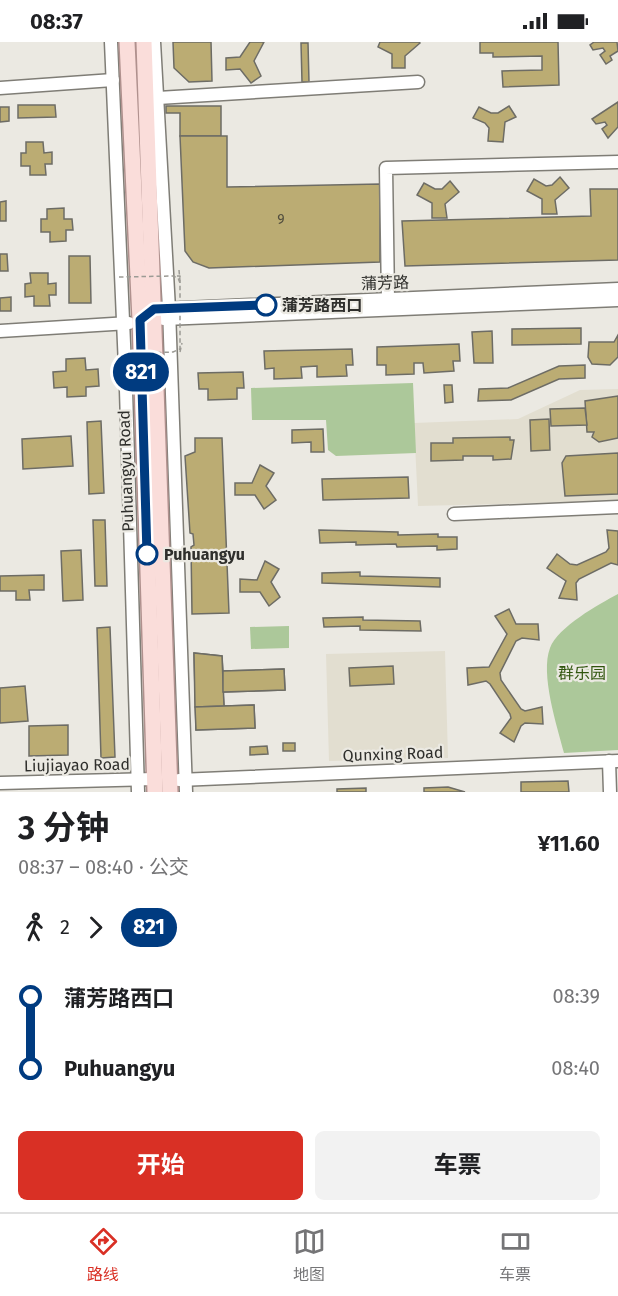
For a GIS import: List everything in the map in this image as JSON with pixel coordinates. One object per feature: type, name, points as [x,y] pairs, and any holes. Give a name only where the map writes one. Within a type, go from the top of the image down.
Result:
[{"type":"main road","name":"Puhuangyu Road","points":[[127,42],[158,315]]},
{"type":"main road","name":"Puhuangyu Road","points":[[144,42],[158,315],[162,786]]},
{"type":"street","points":[[111,42],[138,786]]},
{"type":"street","points":[[153,46],[158,98],[158,315],[186,786]]},
{"type":"street","points":[[0,88],[113,80]]},
{"type":"street","points":[[158,98],[418,82]]},
{"type":"street","points":[[388,299],[386,168],[618,162]]},
{"type":"street","name":"蒲芳路","points":[[158,315],[388,299],[618,289]]},
{"type":"street","name":"蒲芳路","points":[[158,315],[618,300]]},
{"type":"street","points":[[0,332],[123,325],[158,315]]},
{"type":"street","points":[[454,513],[618,507]]},
{"type":"street","points":[[610,792],[614,761]]},
{"type":"street","name":"Qunxing Road","points":[[162,786],[614,761]]},
{"type":"street","name":"Liujiayao Road","points":[[0,783],[162,786]]},
{"type":"path","points":[[121,354],[173,352],[180,349],[179,270]]},
{"type":"path","points":[[173,276],[180,282]]},
{"type":"path","points":[[119,277],[179,276]]},
{"type":"shaded area","points":[[618,389],[618,501],[418,506],[414,423],[518,419],[580,390]]},
{"type":"shaded area","points":[[445,651],[448,758],[329,761],[326,654]]},
{"type":"green space","points":[[413,383],[416,453],[336,456],[328,450],[326,420],[252,420],[251,388]]},
{"type":"green space","name":"群乐园","points":[[618,594],[618,750],[564,753],[548,686],[547,659],[550,648],[554,640],[570,624]]},
{"type":"green space","points":[[289,626],[289,648],[251,649],[250,627]]},
{"type":"building","points":[[173,42],[211,42],[212,81],[189,82],[174,68]]},
{"type":"building","points":[[250,42],[264,42],[254,61],[261,76],[251,83],[240,69],[226,70],[226,58],[240,57]]},
{"type":"building","points":[[380,42],[420,43],[405,56],[405,68],[392,68],[392,54],[378,47]]},
{"type":"building","points":[[480,42],[558,42],[559,85],[503,87],[502,71],[542,70],[542,56],[493,57],[493,53],[480,53]]},
{"type":"building","points":[[594,42],[617,42],[618,51],[610,56],[612,60],[606,64],[600,55],[605,51],[603,48],[593,50],[590,45]]},
{"type":"building","points":[[301,43],[308,43],[309,82],[302,82]]},
{"type":"building","points":[[618,102],[618,127],[608,138],[602,129],[607,125],[605,122],[596,124],[592,119]]},
{"type":"building","points":[[18,105],[55,105],[56,117],[18,118]]},
{"type":"building","points":[[166,106],[221,106],[221,136],[180,136],[180,113],[166,113]]},
{"type":"building","points":[[509,106],[516,117],[505,122],[503,142],[488,141],[489,128],[485,123],[473,118],[479,107],[491,113],[498,113]]},
{"type":"building","points":[[0,107],[9,107],[9,121],[0,122]]},
{"type":"building","points":[[180,136],[227,136],[227,187],[380,184],[380,262],[209,268],[193,262],[185,251]]},
{"type":"building","points":[[26,142],[43,142],[44,153],[52,152],[52,164],[45,164],[46,175],[30,175],[30,166],[21,166],[21,153],[26,153]]},
{"type":"building","points":[[560,177],[569,188],[555,200],[557,214],[542,214],[542,199],[527,191],[534,179],[546,186],[552,185]]},
{"type":"building","points":[[450,181],[459,192],[445,204],[447,218],[432,218],[432,203],[417,195],[424,183],[435,189],[442,189]]},
{"type":"building","points":[[590,189],[618,189],[618,260],[405,266],[402,221],[591,216]]},
{"type":"building","points":[[6,201],[6,221],[0,221],[0,202]]},
{"type":"building","points":[[64,208],[64,219],[72,219],[73,230],[66,230],[66,241],[50,242],[50,232],[41,232],[41,219],[47,219],[47,209]]},
{"type":"building","points":[[0,254],[7,254],[8,271],[0,271]]},
{"type":"building","points":[[69,256],[90,256],[91,303],[69,303]]},
{"type":"building","points":[[30,273],[48,273],[48,284],[56,283],[56,295],[49,295],[50,306],[34,306],[34,296],[25,297],[25,284],[31,283]]},
{"type":"building","points":[[11,297],[11,311],[0,311],[0,298]]},
{"type":"building","points":[[581,328],[581,344],[512,345],[512,329]]},
{"type":"building","points":[[492,331],[493,363],[474,363],[472,332]]},
{"type":"building","points":[[618,335],[618,357],[610,365],[592,364],[588,357],[589,342],[614,342]]},
{"type":"building","points":[[459,344],[460,361],[453,361],[454,371],[424,373],[423,363],[414,363],[414,374],[386,375],[386,365],[377,365],[377,347]]},
{"type":"building","points":[[352,349],[353,365],[346,365],[347,376],[317,377],[317,366],[301,367],[302,378],[274,379],[274,368],[265,369],[264,351]]},
{"type":"building","points":[[85,358],[86,370],[98,369],[99,386],[86,387],[86,396],[67,397],[67,387],[54,388],[53,372],[66,371],[66,359]]},
{"type":"building","points":[[585,365],[585,378],[559,379],[511,400],[478,401],[479,389],[508,388],[559,366]]},
{"type":"building","points":[[243,372],[244,388],[237,388],[237,399],[208,400],[208,389],[199,389],[198,373]]},
{"type":"building","points":[[444,385],[452,385],[453,402],[445,403]]},
{"type":"building","points":[[618,396],[618,438],[599,442],[592,437],[594,432],[587,432],[585,401]]},
{"type":"building","points":[[585,408],[587,425],[551,426],[550,409]]},
{"type":"building","points":[[549,419],[550,450],[531,451],[530,420]]},
{"type":"building","points":[[101,421],[104,493],[89,494],[87,422]]},
{"type":"building","points":[[323,429],[324,452],[311,452],[311,442],[292,443],[292,430]]},
{"type":"building","points":[[71,436],[73,466],[23,469],[22,439]]},
{"type":"building","points":[[510,437],[510,440],[514,440],[511,459],[493,460],[493,456],[463,456],[463,460],[431,461],[431,443],[453,443],[453,438]]},
{"type":"building","points":[[195,438],[222,438],[229,613],[192,614],[191,547],[194,545],[193,534],[190,533],[185,456],[195,452]]},
{"type":"building","points":[[618,453],[618,494],[565,496],[562,463],[566,456]]},
{"type":"building","points":[[260,465],[274,473],[266,486],[276,500],[264,509],[255,495],[235,495],[235,483],[252,483]]},
{"type":"building","points":[[408,477],[409,498],[323,500],[322,479]]},
{"type":"building","points":[[93,520],[105,520],[107,586],[95,586]]},
{"type":"building","points":[[319,530],[398,532],[398,535],[438,534],[438,537],[457,537],[457,549],[437,550],[437,546],[397,547],[396,544],[356,545],[356,542],[320,543]]},
{"type":"building","points":[[607,530],[618,531],[618,565],[611,563],[579,579],[576,583],[577,600],[559,598],[566,581],[547,568],[557,554],[570,564],[577,565],[606,552],[609,548]]},
{"type":"building","points":[[81,550],[83,600],[63,601],[61,551]]},
{"type":"building","points":[[265,561],[279,569],[271,582],[280,597],[269,606],[260,592],[240,592],[240,579],[257,580]]},
{"type":"building","points":[[360,572],[360,576],[440,578],[440,587],[322,583],[322,573]]},
{"type":"building","points":[[44,575],[44,590],[29,590],[30,600],[16,600],[16,591],[0,591],[0,576]]},
{"type":"building","points":[[509,609],[516,624],[538,624],[539,640],[522,638],[516,641],[500,673],[501,680],[521,709],[525,711],[542,707],[543,724],[525,723],[521,726],[514,742],[500,733],[511,718],[510,714],[486,681],[468,685],[467,668],[489,667],[507,634],[495,616]]},
{"type":"building","points":[[363,617],[363,620],[420,621],[421,631],[360,630],[360,626],[324,627],[323,618]]},
{"type":"building","points":[[110,627],[115,757],[101,758],[97,628]]},
{"type":"building","points":[[194,653],[222,656],[223,671],[284,669],[285,690],[223,692],[224,706],[254,705],[255,728],[196,730]]},
{"type":"building","points":[[194,653],[222,656],[224,706],[195,707]]},
{"type":"building","points":[[393,666],[394,684],[350,686],[349,668]]},
{"type":"building","points":[[284,669],[285,690],[223,692],[223,671]]},
{"type":"building","points":[[25,686],[28,721],[0,723],[0,688]]},
{"type":"building","points":[[254,705],[255,728],[196,730],[195,707]]},
{"type":"building","points":[[68,725],[68,755],[29,756],[29,726]]},
{"type":"building","points":[[283,743],[295,743],[295,751],[283,751]]},
{"type":"building","points":[[267,746],[268,754],[250,755],[250,747]]},
{"type":"building","points":[[568,781],[569,792],[521,792],[521,782]]},
{"type":"building","points":[[448,787],[465,792],[424,792],[424,788]]},
{"type":"building","points":[[366,788],[366,792],[337,792],[337,789]]},
{"type":"bus line","name":"821","points":[[147,554],[140,320],[154,309],[266,305]]},
{"type":"place","name":"蒲芳路西口","points":[[266,305]]},
{"type":"place","name":"Puhuangyu","points":[[147,554]]}]
